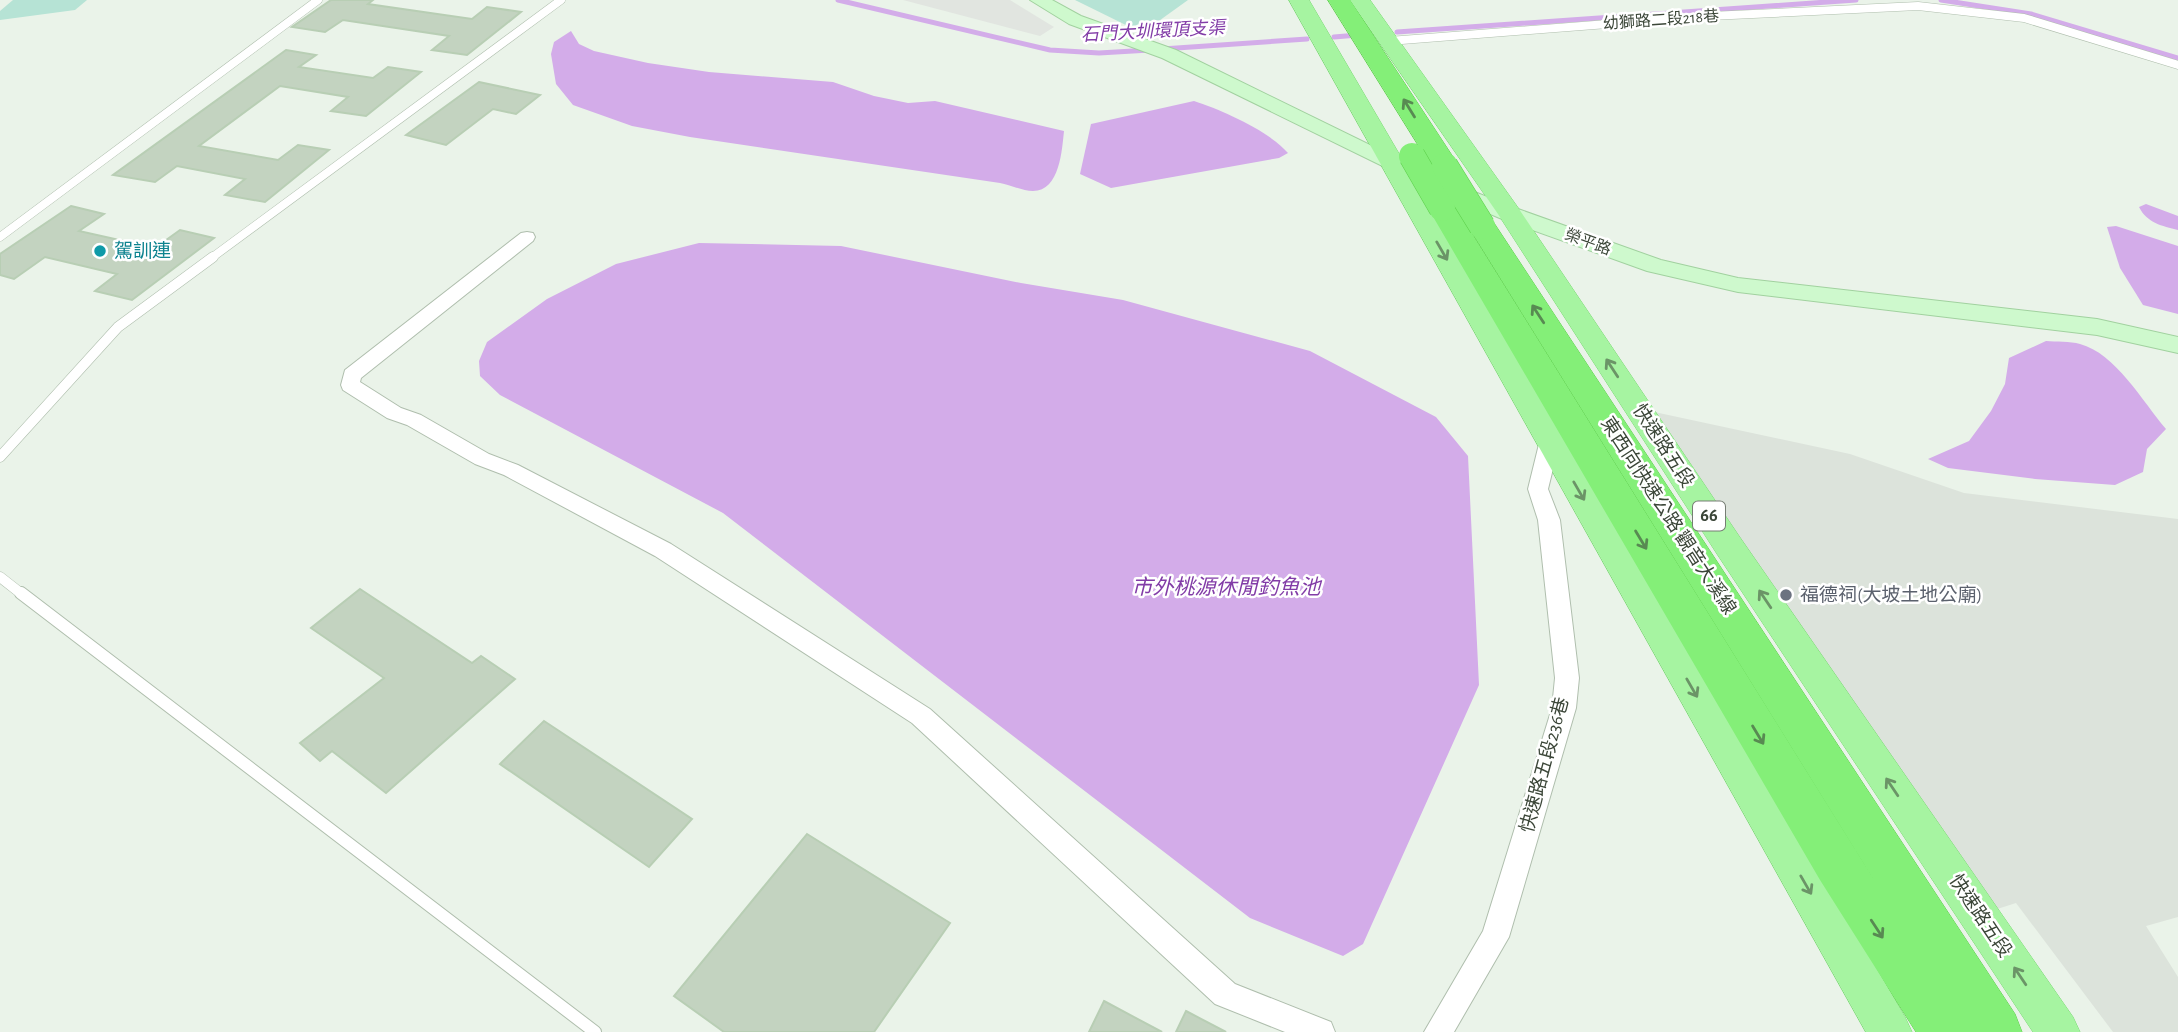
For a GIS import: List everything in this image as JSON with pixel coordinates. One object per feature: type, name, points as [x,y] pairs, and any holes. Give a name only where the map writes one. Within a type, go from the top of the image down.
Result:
[{"type":"highway","name":"東西向快速公路 觀音大溪線","points":[[1316,0],[1359,37],[1403,161],[1836,865],[1945,1032]]},
{"type":"highway","name":"東西向快速公路 觀音大溪線","points":[[1339,0],[1359,37],[1445,166],[1997,1032]]},
{"type":"main road","name":"66","points":[[1299,0],[1403,161],[1550,440],[1891,1032]]},
{"type":"main road","name":"快速路五段","points":[[1360,0],[1359,37],[1510,214],[1728,545],[2058,1032]]},
{"type":"street","name":"榮平路","points":[[1039,0],[1074,20],[1160,52],[1403,161],[1510,214],[1655,266],[1738,285],[2097,327],[2178,345]]},
{"type":"street","points":[[527,237],[352,375],[349,385],[394,413],[414,419],[482,459],[511,470],[663,550],[921,716],[1225,994],[1321,1032]]},
{"type":"street","name":"快速路五段236巷","points":[[1438,1032],[1495,937],[1564,708],[1567,678],[1549,520],[1538,489],[1550,440]]},
{"type":"lane","points":[[0,237],[318,0]]},
{"type":"lane","points":[[0,457],[118,327],[561,0]]},
{"type":"lane","name":"幼獅路二段218巷","points":[[1359,37],[1776,8],[1918,6],[2024,18],[2178,65]]},
{"type":"lane","points":[[0,577],[595,1032]]},
{"type":"shaded area","points":[[13,0],[87,0],[75,10],[0,20],[0,11]]},
{"type":"shaded area","points":[[903,0],[1010,0],[1054,27],[1040,36]]},
{"type":"shaded area","points":[[1075,0],[1188,0],[1142,33]]},
{"type":"shaded area","points":[[1645,410],[1850,454],[1964,493],[2178,519],[2178,917],[2146,926],[2178,977],[2178,1032],[2113,1032],[2016,903],[1991,911]]},
{"type":"water","points":[[571,31],[579,44],[594,51],[648,63],[709,72],[833,82],[874,96],[908,103],[935,101],[1064,131],[1058,168],[1049,184],[1042,189],[1029,191],[1000,183],[632,126],[573,105],[556,84],[551,54],[554,42]]},
{"type":"water","points":[[1194,101],[1257,129],[1288,153],[1279,158],[1111,188],[1080,174],[1091,124]]},
{"type":"water","points":[[2146,204],[2178,216],[2178,230],[2146,217],[2139,207]]},
{"type":"water","points":[[2116,226],[2178,246],[2178,314],[2143,305],[2120,268],[2107,227]]},
{"type":"water","name":"市外桃源休閒釣魚池","points":[[699,243],[841,246],[1021,283],[1123,300],[1310,351],[1436,417],[1468,456],[1479,685],[1363,944],[1343,956],[1250,918],[723,513],[500,395],[480,376],[479,361],[487,342],[547,299],[616,264]]},
{"type":"water","points":[[2046,341],[2080,344],[2105,357],[2128,380],[2166,429],[2147,449],[2143,472],[2115,485],[2035,479],[1948,468],[1928,459],[1969,441],[1991,411],[2005,384],[2009,358]]},
{"type":"building","points":[[331,0],[373,0],[368,4],[472,19],[487,7],[521,12],[467,55],[432,50],[449,36],[343,20],[325,32],[292,27]]},
{"type":"building","points":[[286,50],[316,55],[299,67],[373,78],[388,67],[421,72],[366,116],[331,111],[348,97],[280,86],[199,146],[278,160],[298,145],[329,150],[265,202],[225,195],[245,179],[177,166],[155,182],[113,175]]},
{"type":"building","points":[[479,82],[540,95],[516,114],[493,109],[446,145],[406,135]]},
{"type":"building","name":"駕訓連","points":[[71,206],[104,214],[79,231],[155,248],[180,230],[214,238],[132,300],[95,291],[117,274],[45,257],[14,279],[0,275],[0,254]]},
{"type":"building","points":[[360,589],[472,663],[481,656],[515,679],[386,793],[332,751],[320,761],[300,743],[384,678],[311,628]]},
{"type":"building","points":[[544,721],[692,819],[649,867],[500,764]]},
{"type":"building","points":[[807,834],[950,923],[874,1032],[724,1032],[674,996]]},
{"type":"building","points":[[1104,1001],[1162,1032],[1089,1032]]},
{"type":"building","points":[[1186,1011],[1226,1032],[1176,1032]]},
{"type":"waterway","name":"石門大圳環頂支渠","points":[[838,0],[1050,50],[1099,53],[1150,50]]},
{"type":"waterway","name":"石門大圳環頂支渠","points":[[1397,32],[1856,0]]},
{"type":"waterway","name":"石門大圳環頂支渠","points":[[1941,0],[2031,14],[2178,58]]},
{"type":"waterway","name":"石門大圳環頂支渠","points":[[1334,37],[1358,35]]},
{"type":"waterway","name":"石門大圳環頂支渠","points":[[1162,49],[1307,39]]},
{"type":"place","name":"駕訓連","points":[[100,251]]},
{"type":"place","name":"福德祠(大坡土地公廟)","points":[[1786,595]]}]
